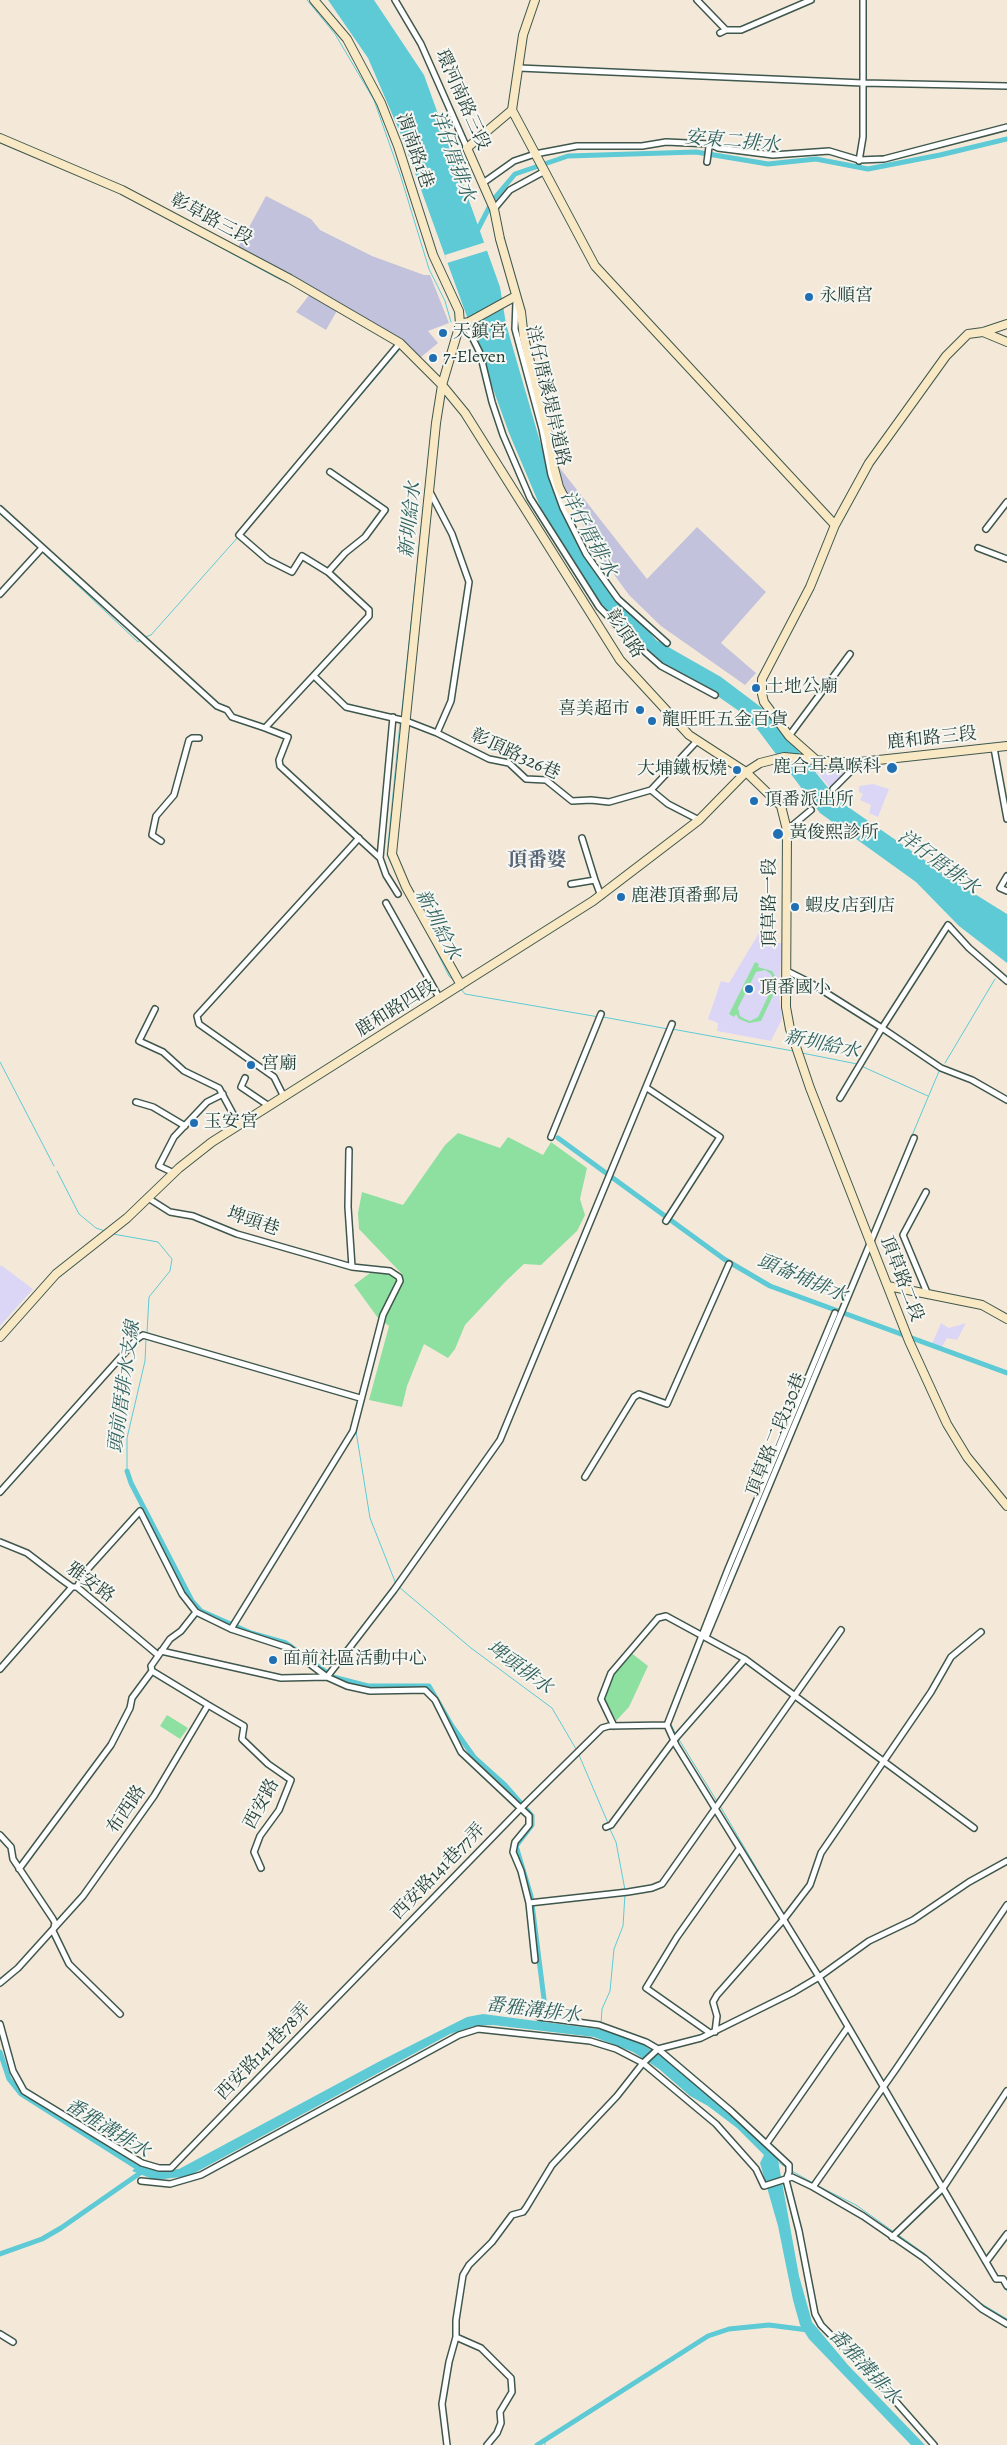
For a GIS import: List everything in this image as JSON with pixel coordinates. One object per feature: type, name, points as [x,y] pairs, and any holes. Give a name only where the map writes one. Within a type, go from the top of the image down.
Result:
[{"type":"street","name":"渭南路1巷","points":[[314,0],[347,38],[381,103],[398,146],[433,255],[459,311],[460,324]]},
{"type":"street","name":"環河南路三段","points":[[395,0],[421,44],[494,209],[500,239],[521,312],[524,338],[550,437],[554,468],[559,487],[571,510]]},
{"type":"street","points":[[535,0],[523,35],[512,110],[595,266],[835,525]]},
{"type":"street","points":[[697,0],[723,32],[741,30],[811,0]]},
{"type":"street","points":[[859,161],[863,148],[863,0]]},
{"type":"street","points":[[519,68],[863,83],[1007,86]]},
{"type":"street","points":[[467,148],[512,110]]},
{"type":"street","points":[[484,186],[514,161],[577,146],[642,146],[666,142],[710,144],[718,148],[773,154],[829,152],[859,161],[884,160],[1007,127]]},
{"type":"street","name":"彰草路三段","points":[[0,138],[122,190],[290,279],[400,343]]},
{"type":"street","points":[[706,162],[709,147]]},
{"type":"street","points":[[494,209],[510,190],[543,170]]},
{"type":"street","points":[[460,324],[469,322],[516,296]]},
{"type":"street","name":"洋仔厝溪堤岸道路","points":[[516,296],[515,328],[542,429],[551,475],[563,508],[586,554],[618,599],[652,632],[667,643]]},
{"type":"street","points":[[380,858],[429,490],[440,383],[460,324]]},
{"type":"street","points":[[460,324],[469,331],[480,353],[492,402],[503,435],[530,498],[599,607],[660,666],[715,696]]},
{"type":"street","points":[[811,759],[789,736],[764,702],[762,679],[810,588],[835,525],[869,463],[946,356],[968,334],[983,332],[1007,324]]},
{"type":"street","points":[[983,332],[1007,342]]},
{"type":"street","points":[[265,728],[369,616],[368,610],[328,572],[302,556],[292,572],[268,560],[239,535],[400,343]]},
{"type":"street","name":"彰頂路","points":[[400,343],[440,383],[465,413],[620,660],[653,698],[697,741],[746,772]]},
{"type":"street","points":[[328,572],[345,552],[365,537],[385,510],[330,472]]},
{"type":"street","points":[[429,490],[452,534],[469,582],[451,701],[438,733]]},
{"type":"street","points":[[986,529],[1007,502]]},
{"type":"street","points":[[0,509],[217,706],[227,710],[232,717],[288,738],[279,760],[280,766],[380,858],[386,875],[398,894]]},
{"type":"street","points":[[0,594],[42,548]]},
{"type":"street","points":[[978,548],[1007,559]]},
{"type":"street","points":[[789,736],[850,654]]},
{"type":"street","name":"彰頂路326巷","points":[[314,676],[346,707],[400,719],[438,733],[489,759],[509,764],[526,779],[546,780],[572,801],[591,800],[608,802],[651,790]]},
{"type":"street","points":[[400,719],[392,845],[393,861],[461,985]]},
{"type":"street","points":[[160,841],[152,835],[156,816],[174,795],[189,740],[199,738]]},
{"type":"street","points":[[697,741],[651,790],[668,804],[699,820]]},
{"type":"street","name":"鹿和路三段","points":[[770,758],[784,757],[860,762],[1007,746]]},
{"type":"street","points":[[994,748],[1007,819]]},
{"type":"street","name":"鹿和路四段","points":[[0,1337],[56,1274],[108,1233],[174,1173],[212,1142],[601,896],[699,820],[746,772],[770,758]]},
{"type":"street","points":[[833,790],[860,762]]},
{"type":"street","name":"頂草路一段","points":[[746,772],[781,806],[787,830],[786,1014],[796,1048]]},
{"type":"street","points":[[787,830],[811,810]]},
{"type":"street","points":[[284,1097],[274,1077],[199,1024],[197,1016],[359,838]]},
{"type":"street","points":[[582,838],[601,896]]},
{"type":"street","points":[[1007,876],[1000,888],[1007,891]]},
{"type":"street","points":[[571,884],[595,880]]},
{"type":"street","points":[[386,903],[440,998]]},
{"type":"street","points":[[840,1098],[948,925],[969,948],[1007,981]]},
{"type":"street","points":[[787,971],[809,982],[941,1068],[972,1080],[1007,1100]]},
{"type":"street","points":[[155,1008],[139,1041],[163,1052],[184,1071],[211,1082],[219,1088],[239,1125]]},
{"type":"street","points":[[551,1137],[601,1014]]},
{"type":"street","points":[[327,1676],[394,1590],[500,1440],[672,1024]]},
{"type":"street","name":"頂草路二段","points":[[796,1048],[909,1341],[947,1424],[967,1457],[1007,1506]]},
{"type":"street","points":[[245,1078],[241,1087],[270,1106]]},
{"type":"street","points":[[647,1088],[720,1137],[668,1218]]},
{"type":"street","points":[[174,1173],[159,1166],[174,1137],[207,1102],[223,1094]]},
{"type":"street","points":[[136,1102],[153,1107],[185,1126]]},
{"type":"street","name":"頂草路二段130巷","points":[[704,1636],[914,1138]]},
{"type":"street","points":[[349,1150],[348,1207],[352,1267]]},
{"type":"street","points":[[926,1192],[902,1235],[928,1295]]},
{"type":"street","name":"埤頭巷","points":[[148,1198],[170,1212],[193,1216],[238,1234],[352,1267],[390,1271],[400,1277],[383,1315],[360,1398]]},
{"type":"street","points":[[586,1476],[634,1396],[639,1394],[666,1404],[729,1264]]},
{"type":"street","points":[[888,1286],[982,1305],[1007,1319]]},
{"type":"street","points":[[835,1313],[667,1725],[739,1849],[819,1977],[996,2279],[1003,2279],[1007,2286]]},
{"type":"street","points":[[0,1492],[137,1339],[143,1335],[360,1398],[353,1431],[231,1629]]},
{"type":"street","points":[[0,1669],[75,1587],[85,1572],[140,1511],[182,1594],[196,1612],[231,1629],[289,1648],[327,1676],[347,1686],[370,1691],[425,1690],[435,1700],[461,1752],[529,1816],[530,1822],[515,1842],[513,1852],[532,1903],[535,1960]]},
{"type":"street","name":"雅安路","points":[[0,1542],[27,1553],[75,1587],[159,1653],[281,1678],[327,1676]]},
{"type":"street","points":[[18,1868],[111,1745],[130,1708],[132,1698],[152,1671],[151,1666],[159,1653],[170,1639],[181,1631],[196,1612]]},
{"type":"street","points":[[667,1725],[614,1726],[601,1699],[611,1673],[658,1618],[666,1616],[745,1659],[885,1760],[974,1828]]},
{"type":"street","points":[[532,1903],[626,1892],[652,1888],[662,1884],[841,1630]]},
{"type":"street","points":[[713,2032],[717,2016],[713,2002],[717,1995],[784,1919],[810,1885],[821,1853],[931,1692],[951,1657],[981,1632]]},
{"type":"street","points":[[608,1826],[674,1740],[745,1659]]},
{"type":"street","points":[[152,1671],[208,1705]]},
{"type":"street","name":"西安路","points":[[208,1705],[244,1726],[242,1739],[268,1764],[291,1780],[279,1810],[272,1816],[260,1836],[254,1852],[261,1868]]},
{"type":"street","name":"布西路","points":[[0,1983],[18,1968],[83,1896],[154,1796],[208,1705]]},
{"type":"street","name":"西安路141巷77弄","points":[[377,1955],[579,1750],[602,1728],[614,1726]]},
{"type":"street","points":[[0,1835],[11,1847],[13,1859],[18,1868],[53,1919],[55,1923],[53,1931],[69,1964],[120,2014]]},
{"type":"street","points":[[713,2032],[646,1988],[677,1937],[739,1849]]},
{"type":"street","points":[[447,2445],[442,2404],[449,2362],[456,2337],[456,2320],[463,2275],[469,2265],[492,2242],[512,2215],[522,2212],[526,2208],[552,2165],[612,2102],[643,2063],[658,2049],[688,2043],[713,2032],[819,1977],[869,1941],[913,1920],[969,1882],[1007,1861]]},
{"type":"street","points":[[814,2185],[883,2088],[1007,1905]]},
{"type":"street","name":"西安路141巷78弄","points":[[0,2024],[13,2071],[24,2091],[142,2163],[159,2168],[171,2168],[377,1955]]},
{"type":"street","points":[[539,2017],[599,2025],[646,2042],[658,2049],[767,2143],[790,2170],[786,2180],[799,2231],[815,2314],[821,2325],[890,2395],[934,2445]]},
{"type":"street","points":[[767,2143],[848,2027]]},
{"type":"street","points":[[141,2181],[161,2185],[200,2175],[459,2035],[478,2028],[590,2041],[616,2049],[643,2063],[716,2124],[756,2169],[764,2186],[792,2177],[814,2185],[895,2235],[982,2308],[1007,2324]]},
{"type":"street","points":[[895,2235],[943,2188],[1007,2091]]},
{"type":"street","points":[[986,2262],[1007,2234]]},
{"type":"street","points":[[0,2334],[13,2342]]},
{"type":"street","points":[[456,2337],[481,2348],[511,2378],[512,2392],[500,2412],[501,2423],[497,2433],[487,2445]]},
{"type":"shaded area","points":[[266,196],[311,219],[320,230],[372,256],[424,275],[430,275],[449,323],[428,331],[438,343],[420,358],[236,251]]},
{"type":"shaded area","points":[[310,294],[338,309],[326,330],[296,312]]},
{"type":"shaded area","points":[[559,467],[647,579],[697,527],[766,592],[721,643],[756,673],[745,685],[661,626],[629,595],[599,554],[573,507],[557,469]]},
{"type":"shaded area","points":[[814,764],[848,767],[830,788],[812,766]]},
{"type":"shaded area","points":[[873,784],[889,789],[878,817],[869,813],[871,805],[860,800],[863,794],[859,792],[859,786]]},
{"type":"shaded area","name":"頂番國小","points":[[759,933],[782,944],[779,994],[782,1019],[771,1041],[717,1031],[718,1023],[708,1019],[721,981],[729,983]]},
{"type":"shaded area","points":[[1,1265],[33,1289],[0,1326],[0,1267]]},
{"type":"shaded area","points":[[941,1323],[949,1328],[966,1323],[957,1340],[947,1338],[942,1347],[931,1346]]},
{"type":"green space","points":[[755,962],[759,964],[758,967],[772,971],[779,983],[761,1021],[749,1023],[739,1019],[736,1014],[734,1017],[729,1014]],"holes":[[[765,970],[771,974],[775,982],[758,1017],[750,1021],[740,1016],[738,1008],[756,972]]]},
{"type":"green space","points":[[458,1133],[500,1148],[508,1137],[543,1155],[551,1142],[587,1168],[580,1199],[585,1215],[577,1231],[541,1265],[524,1264],[506,1281],[465,1325],[455,1349],[448,1358],[424,1344],[407,1386],[402,1407],[369,1400],[389,1326],[378,1318],[354,1285],[370,1273],[390,1274],[396,1280],[402,1274],[359,1229],[358,1213],[362,1192],[403,1205],[445,1145]]},
{"type":"green space","points":[[630,1652],[648,1666],[629,1707],[616,1721],[603,1696],[610,1679]]},
{"type":"green space","points":[[167,1715],[188,1728],[180,1739],[160,1726]]},
{"type":"water","name":"洋仔厝排水","points":[[328,0],[374,0],[424,75],[500,287],[506,324],[550,476],[585,554],[656,640],[721,677],[766,711],[838,800],[965,888],[1007,914],[1007,963],[959,926],[916,882],[820,813],[758,730],[739,711],[716,695],[669,670],[627,635],[600,607],[545,518],[509,433],[402,137],[368,58]]},
{"type":"water","points":[[483,2014],[605,2030],[639,2042],[667,2060],[767,2147],[778,2160],[799,2276],[812,2322],[848,2365],[925,2445],[911,2445],[809,2339],[800,2325],[778,2226],[760,2163],[764,2155],[737,2128],[708,2106],[690,2096],[659,2069],[633,2052],[594,2037],[493,2025],[474,2026],[450,2034],[189,2176],[155,2180],[132,2171],[140,2164],[163,2170],[179,2169],[380,2061],[467,2017]]},
{"type":"pier","points":[[486,242],[489,250],[447,263],[445,255]]},
{"type":"waterway","points":[[307,0],[335,34],[374,100],[400,174],[429,269],[445,301],[451,322]]},
{"type":"waterway","name":"安東二排水","points":[[476,233],[493,200],[515,174],[568,156],[696,152],[768,164],[816,159],[868,169],[940,155],[1007,139]]},
{"type":"waterway","points":[[168,219],[281,280]]},
{"type":"waterway","points":[[283,487],[400,349]]},
{"type":"waterway","name":"新圳給水","points":[[401,719],[427,472]]},
{"type":"waterway","points":[[0,514],[39,549]]},
{"type":"waterway","points":[[145,637],[151,635],[239,536]]},
{"type":"waterway","points":[[42,552],[138,642],[141,639]]},
{"type":"waterway","name":"新圳給水","points":[[394,869],[387,855],[400,723]]},
{"type":"waterway","name":"新圳給水","points":[[424,926],[449,976],[456,983]]},
{"type":"waterway","points":[[945,1063],[995,979]]},
{"type":"waterway","name":"新圳給水","points":[[460,988],[465,994],[599,1017]]},
{"type":"waterway","name":"新圳給水","points":[[603,1017],[668,1029]]},
{"type":"waterway","name":"新圳給水","points":[[672,1029],[793,1051]]},
{"type":"waterway","name":"新圳給水","points":[[802,1053],[857,1064]]},
{"type":"waterway","name":"頭前厝排水支線","points":[[0,1062],[54,1166]]},
{"type":"waterway","name":"新圳給水","points":[[861,1066],[928,1096]]},
{"type":"waterway","points":[[871,1233],[940,1069]]},
{"type":"waterway","name":"頭崙埔排水","points":[[558,1138],[724,1259],[770,1286],[1007,1373]]},
{"type":"waterway","name":"頭前厝排水支線","points":[[57,1171],[79,1214],[96,1228],[105,1231]]},
{"type":"waterway","name":"頭前厝排水支線","points":[[113,1234],[158,1242],[172,1259],[170,1271],[149,1297],[147,1333]]},
{"type":"waterway","name":"頭崙埔排水","points":[[810,1381],[867,1244]]},
{"type":"waterway","name":"頭前厝排水支線","points":[[127,1471],[127,1438],[145,1361],[146,1339]]},
{"type":"waterway","name":"埤頭排水","points":[[356,1431],[370,1518],[396,1584]]},
{"type":"waterway","points":[[127,1471],[131,1483],[192,1601],[201,1611],[251,1633],[286,1643],[333,1677],[368,1686],[429,1686],[452,1726],[474,1757],[504,1784],[532,1816],[532,1825],[516,1846],[531,1896],[545,2007],[541,2024]]},
{"type":"waterway","name":"埤頭排水","points":[[399,1587],[471,1648],[552,1708],[576,1749]]},
{"type":"waterway","points":[[689,1675],[704,1639]]},
{"type":"waterway","points":[[670,1722],[676,1735]]},
{"type":"waterway","points":[[678,1738],[718,1803]]},
{"type":"waterway","name":"埤頭排水","points":[[579,1755],[608,1823]]},
{"type":"waterway","points":[[720,1806],[784,1915]]},
{"type":"waterway","name":"埤頭排水","points":[[609,1827],[616,1842],[625,1890]]},
{"type":"waterway","name":"埤頭排水","points":[[601,2024],[602,2009],[610,1991],[614,1949],[623,1926],[625,1894]]},
{"type":"waterway","points":[[786,1918],[806,1951]]},
{"type":"waterway","name":"番雅溝排水","points":[[0,2052],[9,2079],[21,2094],[141,2170]]},
{"type":"waterway","points":[[900,2110],[943,2184]]},
{"type":"waterway","points":[[778,2162],[787,2168]]},
{"type":"waterway","points":[[790,2170],[813,2183]]},
{"type":"waterway","points":[[0,2254],[42,2239],[61,2228],[143,2171]]},
{"type":"waterway","points":[[816,2185],[856,2205],[894,2232]]},
{"type":"waterway","points":[[945,2187],[987,2257]]},
{"type":"waterway","points":[[897,2234],[925,2254],[977,2301],[1007,2319]]},
{"type":"waterway","points":[[989,2260],[998,2276]]},
{"type":"waterway","points":[[1001,2282],[1007,2291]]},
{"type":"waterway","points":[[537,2445],[708,2336],[729,2329],[769,2325],[808,2330]]},
{"type":"waterway","points":[[545,2439],[545,2445]]},
{"type":"place","name":"永順宮","points":[[809,297]]},
{"type":"place","name":"天鎮宮","points":[[443,333]]},
{"type":"place","name":"7-Eleven","points":[[433,358]]},
{"type":"place","name":"土地公廟","points":[[756,688]]},
{"type":"place","name":"喜美超市","points":[[640,710]]},
{"type":"place","name":"龍旺旺五金百貨","points":[[652,721]]},
{"type":"place","name":"鹿合耳鼻喉科","points":[[892,768]]},
{"type":"place","name":"大埔鐵板燒","points":[[737,770]]},
{"type":"place","name":"頂番派出所","points":[[754,801]]},
{"type":"place","name":"黃俊熙診所","points":[[778,834]]},
{"type":"place","name":"鹿港頂番郵局","points":[[621,897]]},
{"type":"place","name":"蝦皮店到店","points":[[795,907]]},
{"type":"place","name":"頂番國小","points":[[749,989]]},
{"type":"place","name":"宮廟","points":[[251,1065]]},
{"type":"place","name":"玉安宮","points":[[194,1123]]},
{"type":"place","name":"面前社區活動中心","points":[[273,1660]]},
{"type":"district","name":"頂番婆","points":[[537,861]]}]
